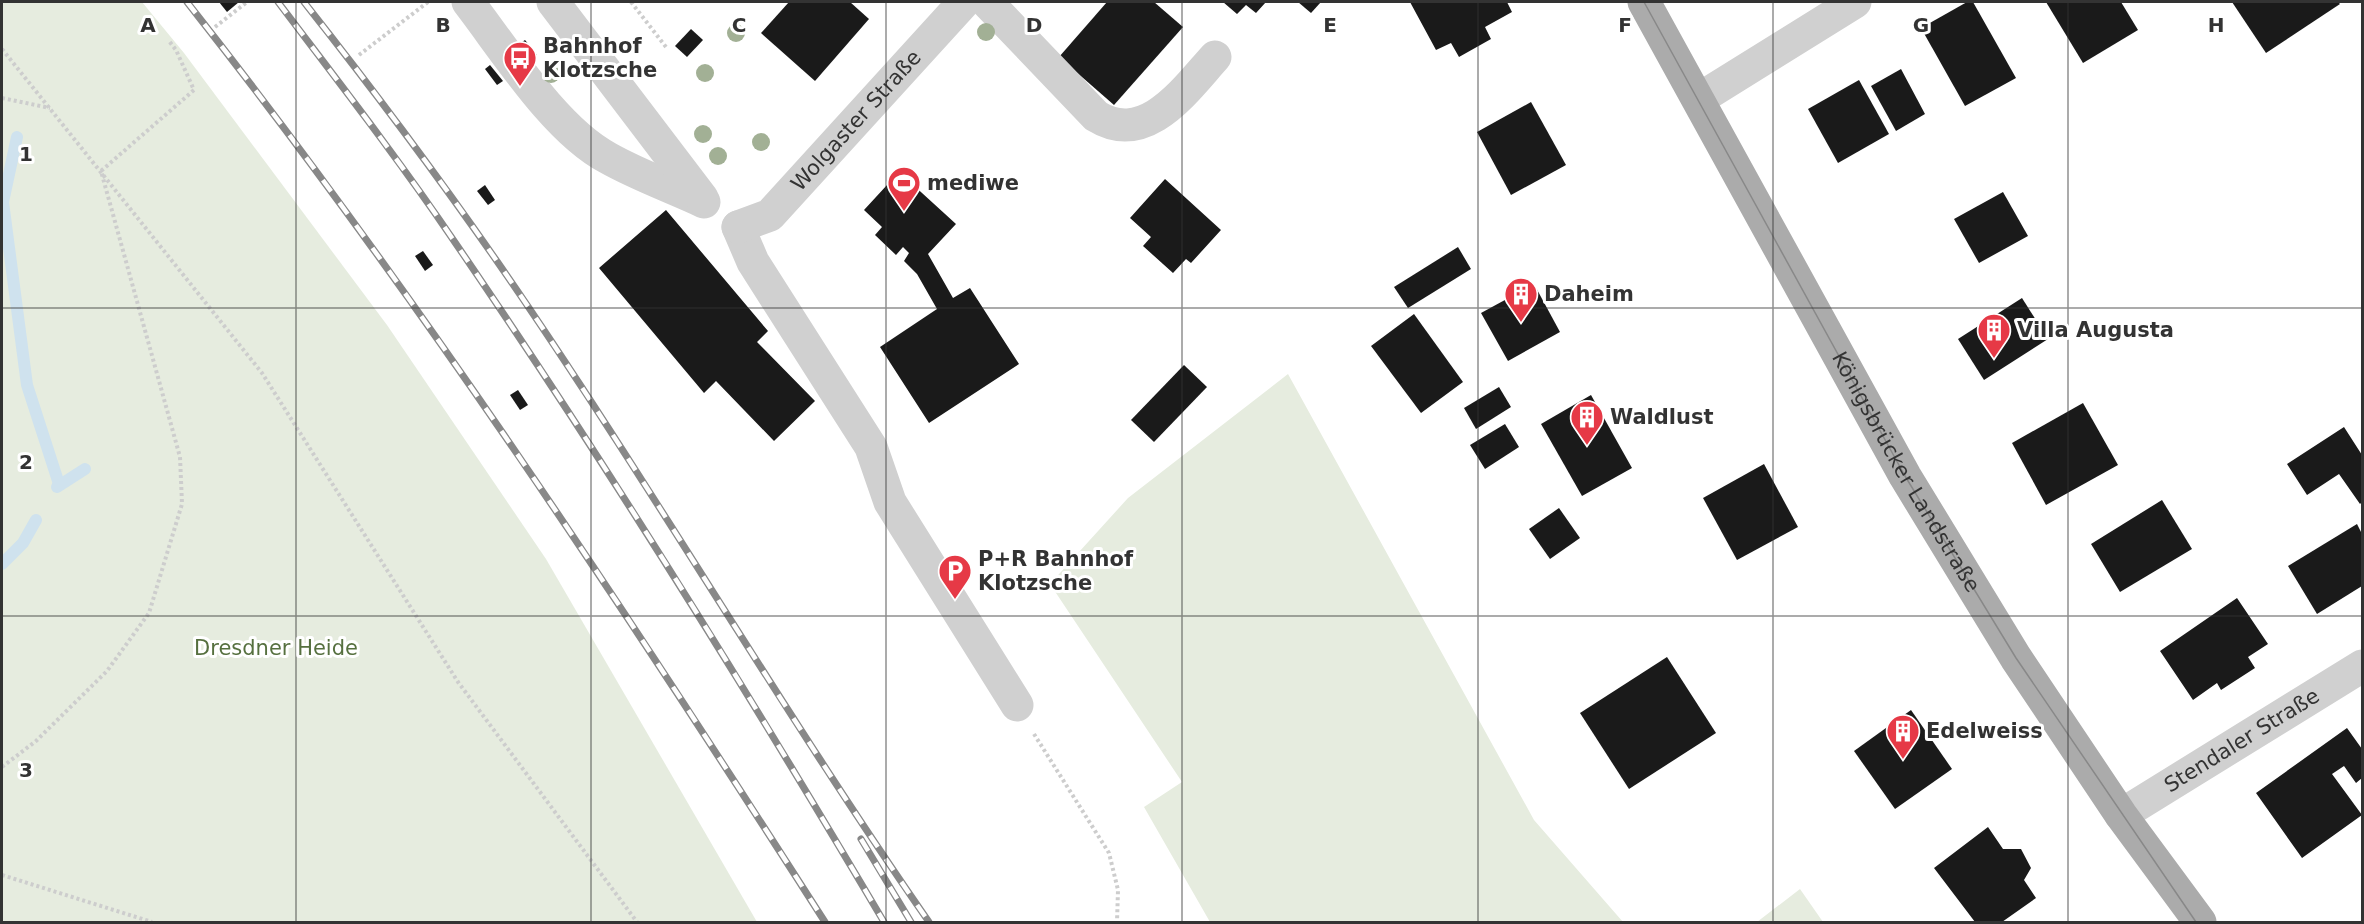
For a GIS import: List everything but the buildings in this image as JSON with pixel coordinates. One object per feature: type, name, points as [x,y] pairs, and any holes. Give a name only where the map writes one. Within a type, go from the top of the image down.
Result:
[{"type":"main road","name":"Königsbrücker Landstraße","points":[[1644,2],[1905,476],[2016,657],[2121,814],[2199,922]]},
{"type":"street","points":[[468,2],[574,134],[606,158],[704,202],[738,227],[753,262],[871,447],[890,502],[1017,705]]},
{"type":"street","points":[[553,2],[704,202]]},
{"type":"street","name":"Wolgaster Straße","points":[[738,227],[770,215],[964,2]]},
{"type":"street","points":[[987,2],[1096,116],[1110,124],[1136,123],[1155,117],[1173,103],[1215,57]]},
{"type":"street","points":[[1699,99],[1855,2]]},
{"type":"street","name":"Stendaler Straße","points":[[2121,814],[2362,666]]},
{"type":"path","points":[[215,27],[247,2]]},
{"type":"path","points":[[358,56],[428,2]]},
{"type":"path","points":[[631,2],[666,47]]},
{"type":"path","points":[[101,171],[194,90],[169,40]]},
{"type":"path","points":[[2,49],[262,373],[458,682],[637,922]]},
{"type":"path","points":[[2,98],[51,108]]},
{"type":"path","points":[[2,767],[36,741],[106,671],[149,613],[182,504],[180,457],[101,171]]},
{"type":"path","points":[[1017,705],[1109,854],[1118,890],[1117,922]]},
{"type":"path","points":[[2,875],[152,922]]},
{"type":"green space","name":"Dresdner Heide","points":[[2,2],[142,2],[184,53],[387,325],[546,559],[757,922],[2,922]]},
{"type":"green space","points":[[1288,374],[1534,820],[1623,922],[1210,922],[1144,807],[1182,782],[1050,584],[1128,498]]},
{"type":"green space","points":[[1800,889],[1823,922],[1757,922]]},
{"type":"waterway","points":[[17,137],[3,202],[27,385],[59,484]]},
{"type":"waterway","points":[[57,487],[85,469]]},
{"type":"waterway","points":[[2,564],[23,543],[36,520]]},
{"type":"tram line","points":[[1644,2],[1905,476],[2016,658],[2196,922]]},
{"type":"railway","points":[[187,2],[356,225],[517,454],[596,570],[825,922]]},
{"type":"railway","points":[[278,2],[431,208],[565,406],[727,662],[884,922]]},
{"type":"railway","points":[[304,2],[355,67],[501,267],[556,348],[820,759],[929,922]]},
{"type":"railway","points":[[861,839],[911,922]]},
{"type":"place","name":"Bahnhof Klotzsche","points":[[520,87]]},
{"type":"place","name":"mediwe","points":[[904,212]]},
{"type":"place","name":"Daheim","points":[[1521,323]]},
{"type":"place","name":"Villa Augusta","points":[[1994,359]]},
{"type":"place","name":"Waldlust","points":[[1587,446]]},
{"type":"place","name":"P+R Bahnhof Klotzsche","points":[[955,600]]},
{"type":"place","name":"Edelweiss","points":[[1903,760]]}]
